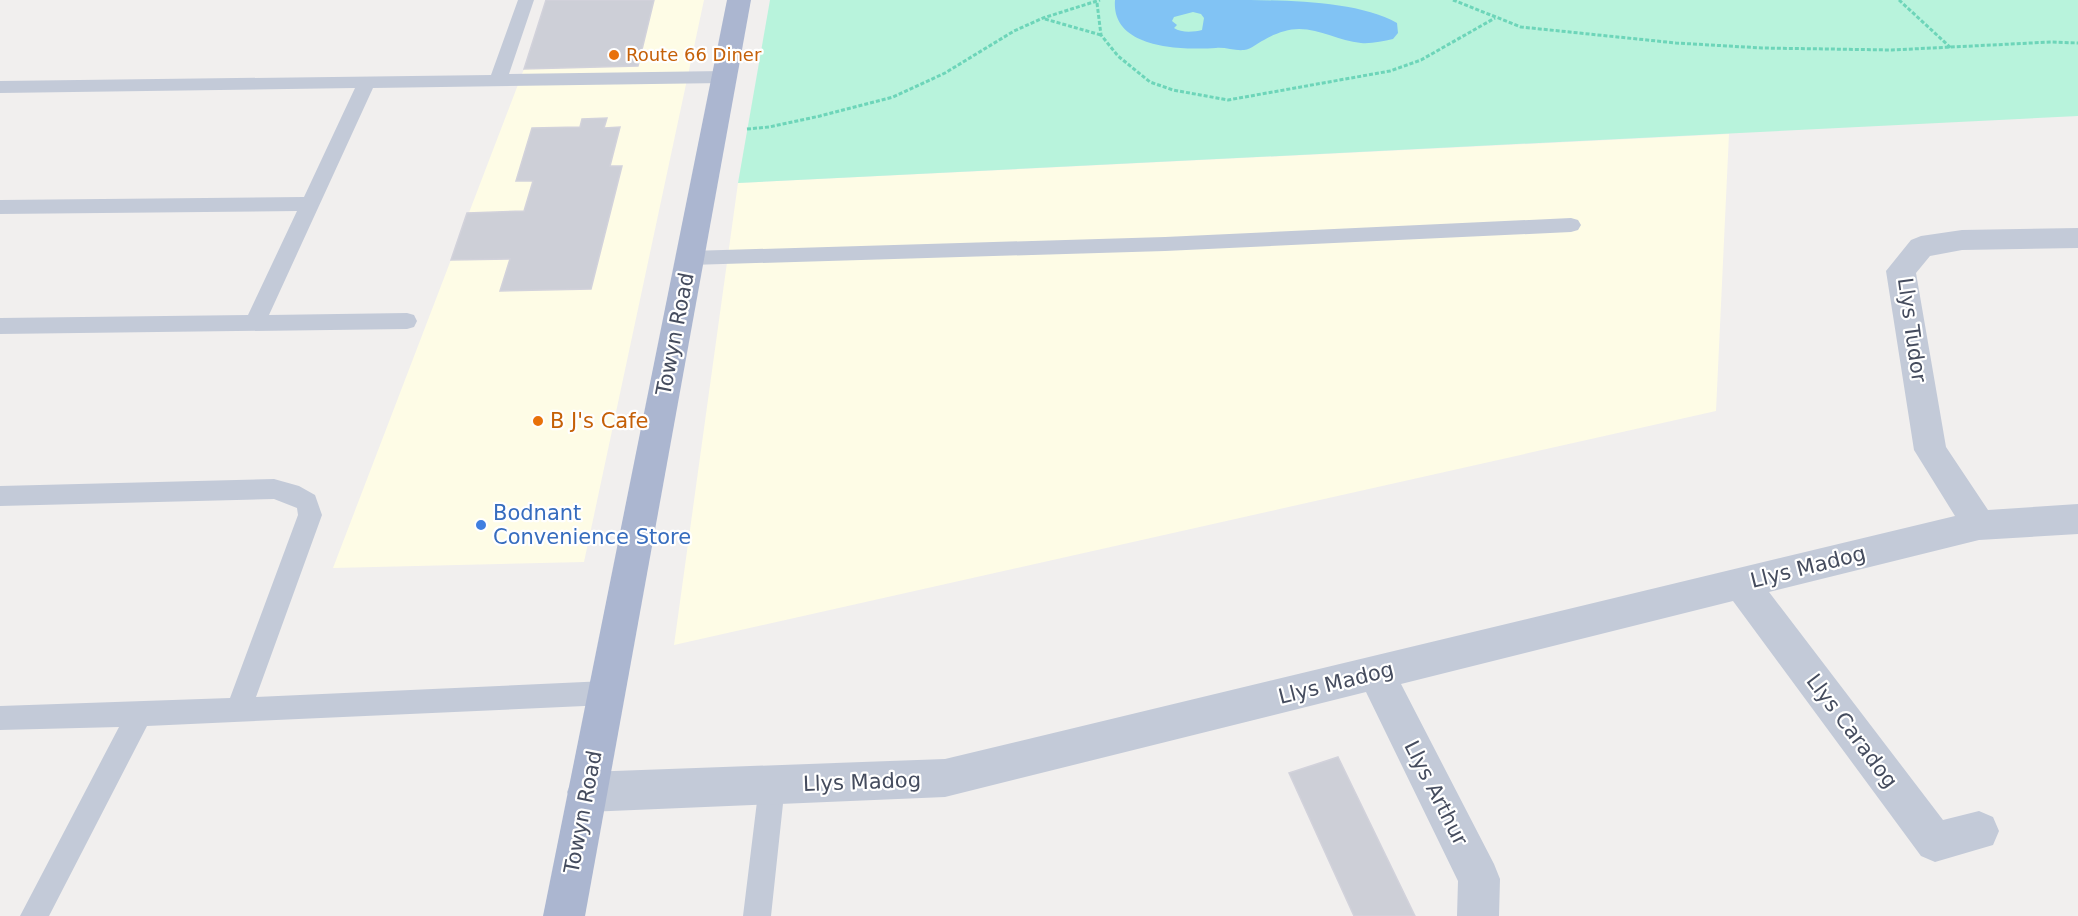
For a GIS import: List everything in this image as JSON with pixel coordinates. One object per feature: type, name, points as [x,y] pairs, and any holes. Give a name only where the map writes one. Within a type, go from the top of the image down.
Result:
[{"type":"main road","name":"Towyn Road","points":[[564,916],[739,0]]},
{"type":"street","name":"Llys Tudor","points":[[1979,525],[1930,450],[1901,271],[1921,247],[1962,240],[2078,238]]},
{"type":"street","name":"Llys Madog","points":[[587,792],[945,778],[1979,525],[2078,519]]},
{"type":"street","name":"Llys Caradog","points":[[1741,583],[1935,842],[1978,831]]},
{"type":"street","name":"Llys Arthur","points":[[1376,673],[1479,879],[1478,916]]},
{"type":"lane","points":[[498,80],[526,0]]},
{"type":"lane","points":[[0,87],[724,77]]},
{"type":"lane","points":[[255,323],[367,82]]},
{"type":"lane","points":[[0,207],[311,204]]},
{"type":"lane","points":[[690,258],[1153,244],[1571,225]]},
{"type":"lane","points":[[0,326],[407,321]]},
{"type":"lane","points":[[0,496],[274,489],[307,502],[310,515],[239,709]]},
{"type":"lane","points":[[0,718],[606,693]]},
{"type":"lane","points":[[34,916],[140,714]]},
{"type":"lane","points":[[757,916],[772,785]]},
{"type":"path","points":[[1453,0],[1521,27],[1546,32],[1753,48],[1819,51],[1951,49],[2019,45],[2041,41],[2078,43]]},
{"type":"path","points":[[1899,0],[1951,49]]},
{"type":"path","points":[[713,132],[769,127],[893,97],[921,85],[990,44],[1043,18],[1098,1],[1101,36]]},
{"type":"path","points":[[1043,18],[1101,36],[1118,56],[1150,82],[1195,95],[1228,100],[1390,71],[1421,60],[1495,18]]},
{"type":"shaded area","points":[[546,0],[704,0],[584,562],[333,568],[524,69]]},
{"type":"shaded area","points":[[1729,134],[1716,411],[674,645],[738,183]]},
{"type":"green space","points":[[770,0],[2078,0],[2078,116],[738,183]]},
{"type":"water","points":[[1115,0],[1294,1],[1339,6],[1380,15],[1397,23],[1398,33],[1393,39],[1365,43],[1353,42],[1315,31],[1294,29],[1276,34],[1244,50],[1168,47],[1136,37],[1124,28],[1117,16]],"holes":[[[1193,12],[1201,14],[1204,18],[1202,30],[1191,32],[1174,28],[1177,25],[1172,21],[1174,17]]]},
{"type":"building","points":[[546,0],[654,0],[638,66],[524,69]]},
{"type":"building","points":[[607,118],[604,128],[620,127],[610,166],[622,166],[591,289],[500,291],[510,259],[451,260],[467,213],[524,211],[533,181],[516,181],[532,128],[580,127],[582,119]]},
{"type":"building","points":[[1338,757],[1415,916],[1354,916],[1289,773]]},
{"type":"place","name":"Route 66 Diner","points":[[614,55]]},
{"type":"place","name":"B J's Cafe","points":[[538,421]]},
{"type":"place","name":"Bodnant Convenience Store","points":[[481,525]]}]
